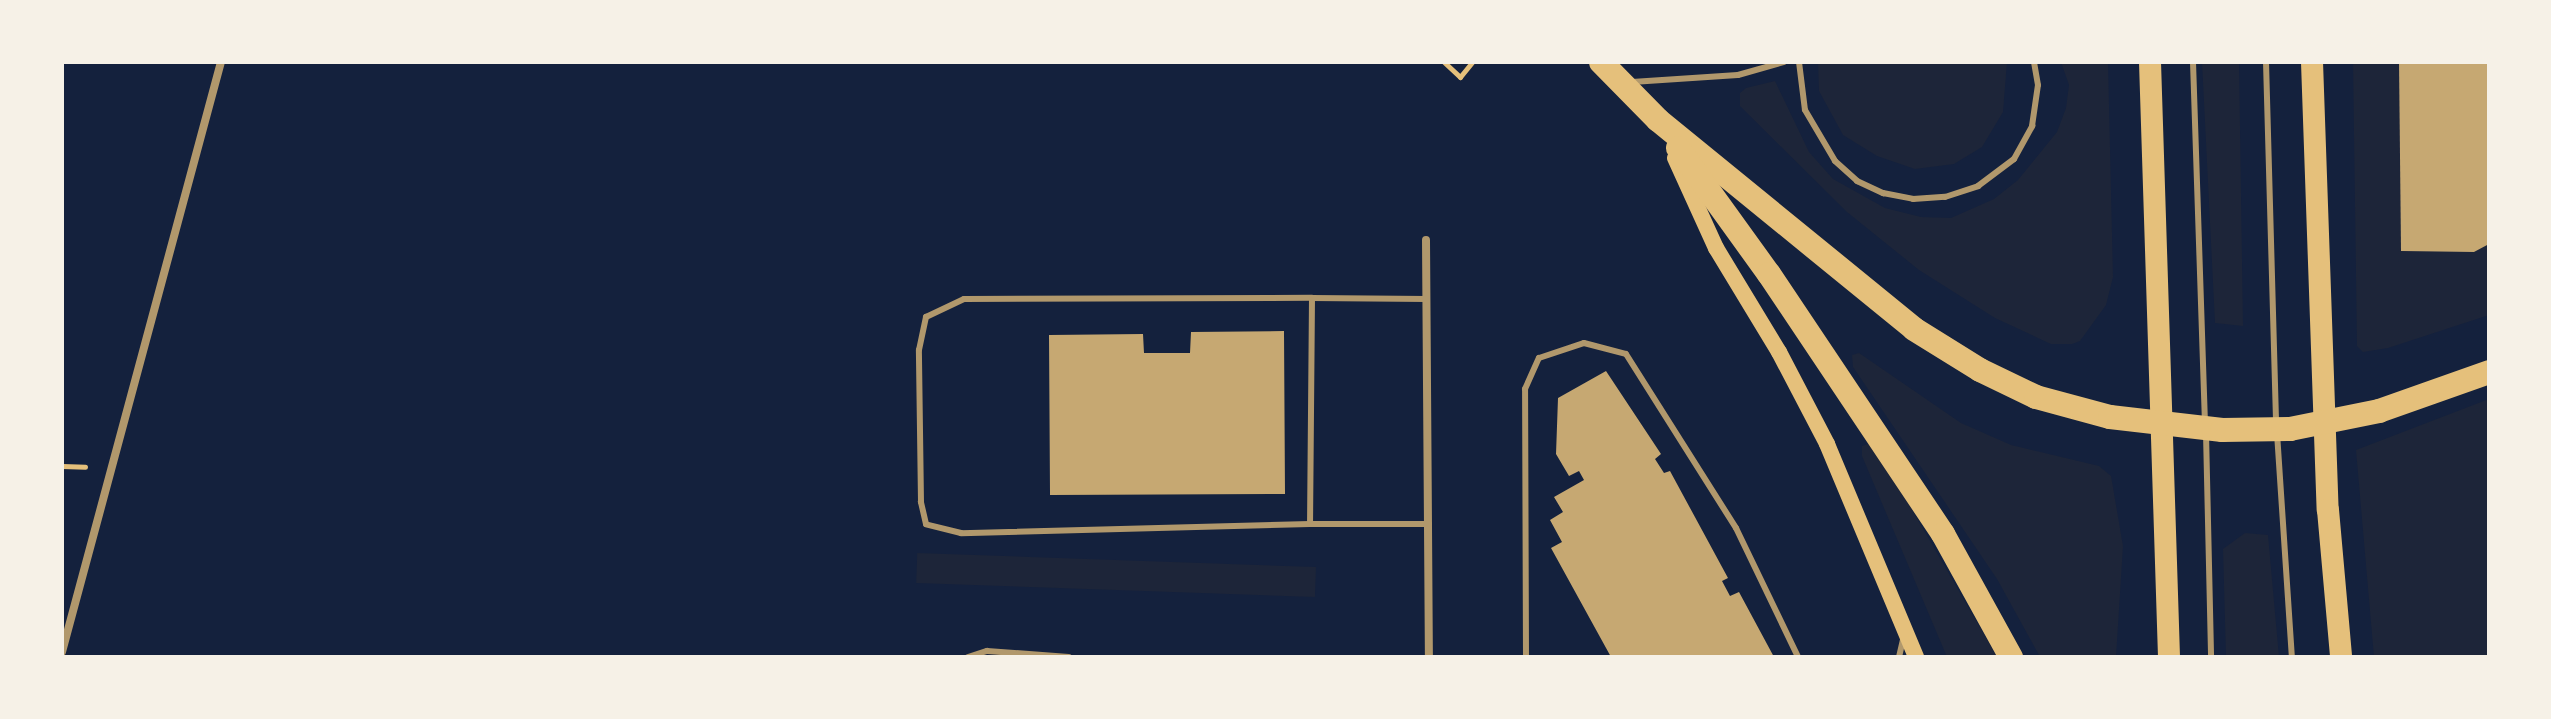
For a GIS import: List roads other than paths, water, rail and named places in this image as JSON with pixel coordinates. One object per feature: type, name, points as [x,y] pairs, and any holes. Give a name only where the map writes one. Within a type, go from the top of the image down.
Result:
[{"type":"highway","points":[[1601,62],[1658,120],[1914,329],[1980,370],[2036,397],[2110,417],[2222,430],[2290,429],[2379,411],[2489,372]]},
{"type":"highway","points":[[2150,62],[2169,657]]},
{"type":"highway","points":[[2312,62],[2319,330],[2328,510],[2341,657]]},
{"type":"highway","points":[[1658,120],[1769,274],[1943,534],[2011,657]]},
{"type":"main road","points":[[1658,120],[1716,248],[1779,352],[1827,444],[1916,657]]},
{"type":"street","points":[[62,652],[221,62]]},
{"type":"street","points":[[1426,240],[1429,657]]},
{"type":"lane","points":[[1621,82],[1738,75],[1784,62]]},
{"type":"lane","points":[[1799,62],[1805,110],[1835,161],[1857,181],[1883,193],[1913,199],[1945,197],[1978,186],[2014,159],[2032,126],[2038,85],[2034,62]]},
{"type":"lane","points":[[2193,62],[2211,657]]},
{"type":"lane","points":[[2266,62],[2272,330],[2292,657]]},
{"type":"lane","points":[[1310,524],[1312,298]]},
{"type":"lane","points":[[1427,299],[964,299],[926,317],[919,350],[921,502],[926,524],[961,533],[1429,524]]},
{"type":"lane","points":[[1526,657],[1525,389],[1539,358],[1584,343],[1626,354],[1736,528],[1798,657]]},
{"type":"lane","points":[[1899,657],[1906,628]]},
{"type":"lane","points":[[968,657],[987,651],[1069,657]]}]
